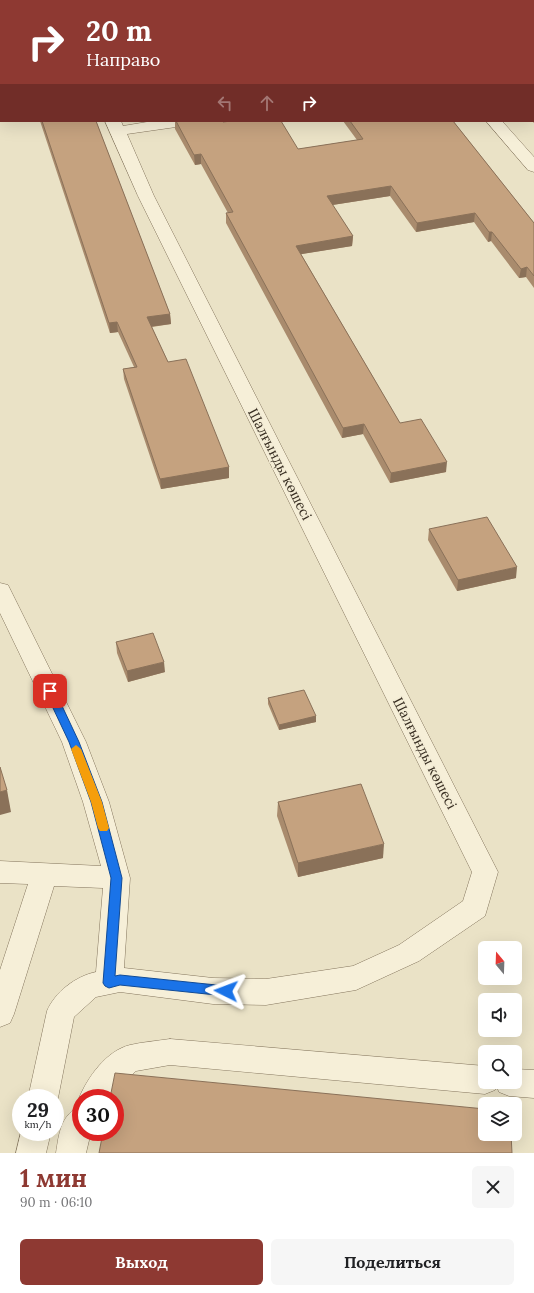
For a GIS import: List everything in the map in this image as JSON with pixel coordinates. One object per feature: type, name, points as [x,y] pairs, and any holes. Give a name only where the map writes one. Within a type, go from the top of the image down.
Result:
[{"type":"street","points":[[115,126],[169,122]]},
{"type":"street","points":[[495,122],[534,167]]},
{"type":"street","name":"Шалғынды көшесі","points":[[45,1089],[60,1011],[88,986],[120,980],[213,991],[266,992],[356,978],[409,953],[475,908],[485,872],[150,203],[115,126]]},
{"type":"street","points":[[0,591],[44,678],[74,742],[96,802],[117,878],[109,983]]},
{"type":"street","points":[[0,872],[117,878]]},
{"type":"street","points":[[0,1014],[44,875]]},
{"type":"street","points":[[99,1089],[102,1084],[129,1059],[170,1052],[478,1079]]},
{"type":"street","points":[[522,1083],[534,1084]]},
{"type":"street","points":[[31,1153],[34,1141]]},
{"type":"street","points":[[71,1153],[73,1141]]},
{"type":"building","points":[[42,122],[96,122],[170,314],[147,317],[168,362],[186,359],[229,467],[160,479],[123,369],[137,367],[117,322],[109,323]]},
{"type":"building","points":[[177,122],[282,122],[298,149],[363,139],[351,122],[454,122],[534,223],[534,276],[527,267],[521,269],[492,232],[489,232],[475,213],[417,223],[391,186],[327,196],[353,236],[296,246],[400,423],[421,419],[447,462],[391,473],[364,424],[343,428],[226,213],[233,212],[201,154],[194,155]]},
{"type":"building","points":[[487,517],[517,567],[458,580],[429,529]]},
{"type":"building","points":[[153,633],[164,662],[127,671],[116,642]]},
{"type":"building","points":[[304,690],[316,716],[279,725],[268,698]]},
{"type":"building","points":[[0,767],[7,790],[0,792]]},
{"type":"building","points":[[361,784],[384,844],[298,863],[278,802]]},
{"type":"building","points":[[115,1073],[478,1108],[478,1141],[511,1141],[512,1153],[99,1153],[101,1141],[124,1141],[124,1089],[112,1089]]},
{"type":"slow traffic","points":[[76,749],[104,828]]},
{"type":"route","points":[[50,691],[74,742],[96,802],[117,878],[114,897],[109,983],[120,980],[213,991],[226,991]]}]
